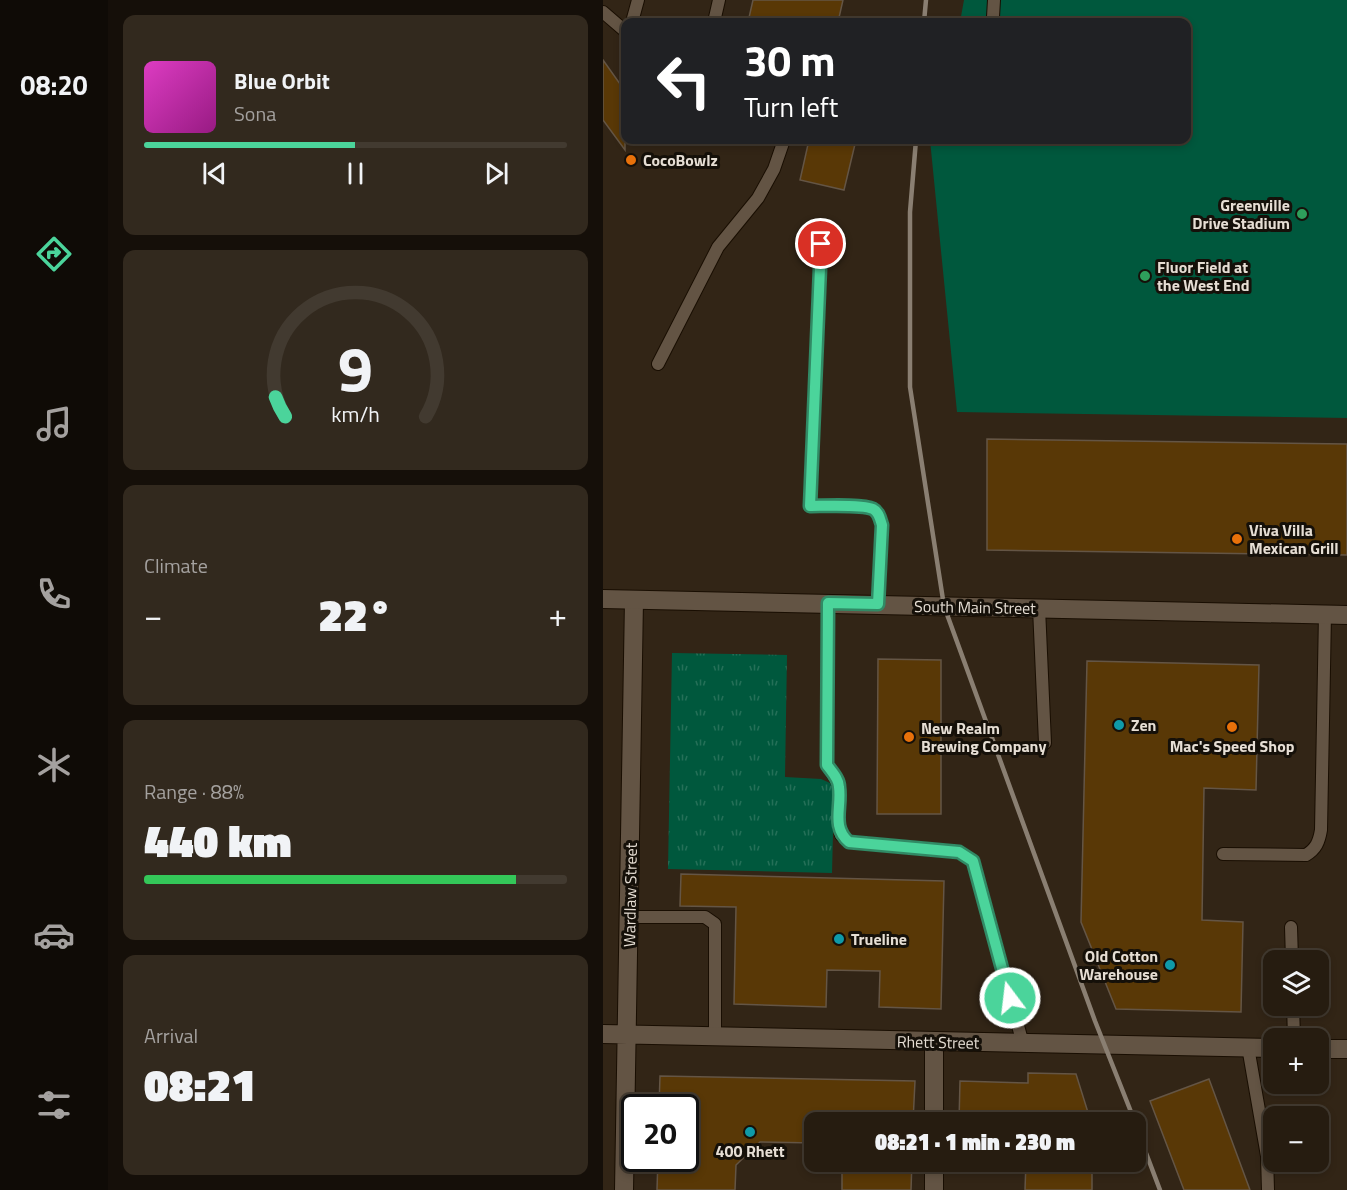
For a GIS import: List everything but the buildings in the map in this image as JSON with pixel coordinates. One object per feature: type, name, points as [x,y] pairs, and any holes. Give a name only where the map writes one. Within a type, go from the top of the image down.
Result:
[{"type":"street","name":"South Main Street","points":[[603,599],[1347,615]]},
{"type":"street","name":"Wardlaw Street","points":[[624,1190],[634,600]]},
{"type":"street","name":"Rhett Street","points":[[603,1034],[1263,1048]]},
{"type":"street","points":[[934,1042],[934,1112]]},
{"type":"street","points":[[1329,1048],[1347,1049]]},
{"type":"street","points":[[934,1172],[934,1190]]},
{"type":"lane","points":[[633,18],[638,0]]},
{"type":"lane","points":[[715,18],[719,0]]},
{"type":"lane","points":[[993,18],[994,0]]},
{"type":"lane","points":[[603,12],[621,28]]},
{"type":"lane","points":[[658,364],[718,247],[758,198],[774,169],[783,144]]},
{"type":"lane","points":[[821,244],[810,506],[862,507],[874,509],[880,516],[882,525],[878,604]]},
{"type":"lane","points":[[828,603],[827,765],[839,784],[841,835],[849,842],[959,852],[973,861],[1023,1044]]},
{"type":"lane","points":[[1039,608],[1045,743]]},
{"type":"lane","points":[[1223,854],[1306,855],[1314,850],[1319,841],[1325,614]]},
{"type":"lane","points":[[629,917],[705,917],[715,924],[715,1037]]},
{"type":"lane","points":[[1291,927],[1292,950]]},
{"type":"lane","points":[[1248,1047],[1267,1156],[1268,1190]]},
{"type":"green space","name":"Fluor Field at the West End","points":[[964,0],[1347,0],[1347,418],[957,412],[930,144],[1191,144],[1191,18],[961,18]]},
{"type":"green space","points":[[672,653],[787,655],[785,777],[821,779],[830,783],[834,791],[832,873],[668,869]]},
{"type":"railway","points":[[924,18],[926,0]]},
{"type":"railway","points":[[916,144],[910,212],[910,387],[944,606],[1095,1021],[1131,1112]]},
{"type":"railway","points":[[1146,1153],[1160,1190]]},
{"type":"place","name":"CocoBowlz","points":[[631,160]]},
{"type":"place","name":"Greenville Drive Stadium","points":[[1302,214]]},
{"type":"place","name":"Fluor Field at the West End","points":[[1145,276]]},
{"type":"place","name":"Viva Villa Mexican Grill","points":[[1237,539]]},
{"type":"place","name":"Zen","points":[[1119,725]]},
{"type":"place","name":"Mac's Speed Shop","points":[[1232,727]]},
{"type":"place","name":"New Realm Brewing Company","points":[[909,737]]},
{"type":"place","name":"Trueline","points":[[839,939]]},
{"type":"place","name":"Old Cotton Warehouse","points":[[1170,965]]},
{"type":"place","name":"400 Rhett","points":[[750,1132]]},
{"type":"route","points":[[821,244],[810,506],[874,509],[880,516],[882,525],[878,604],[828,603],[827,765],[839,784],[841,835],[849,842],[959,852],[973,861],[1010,998]]}]
